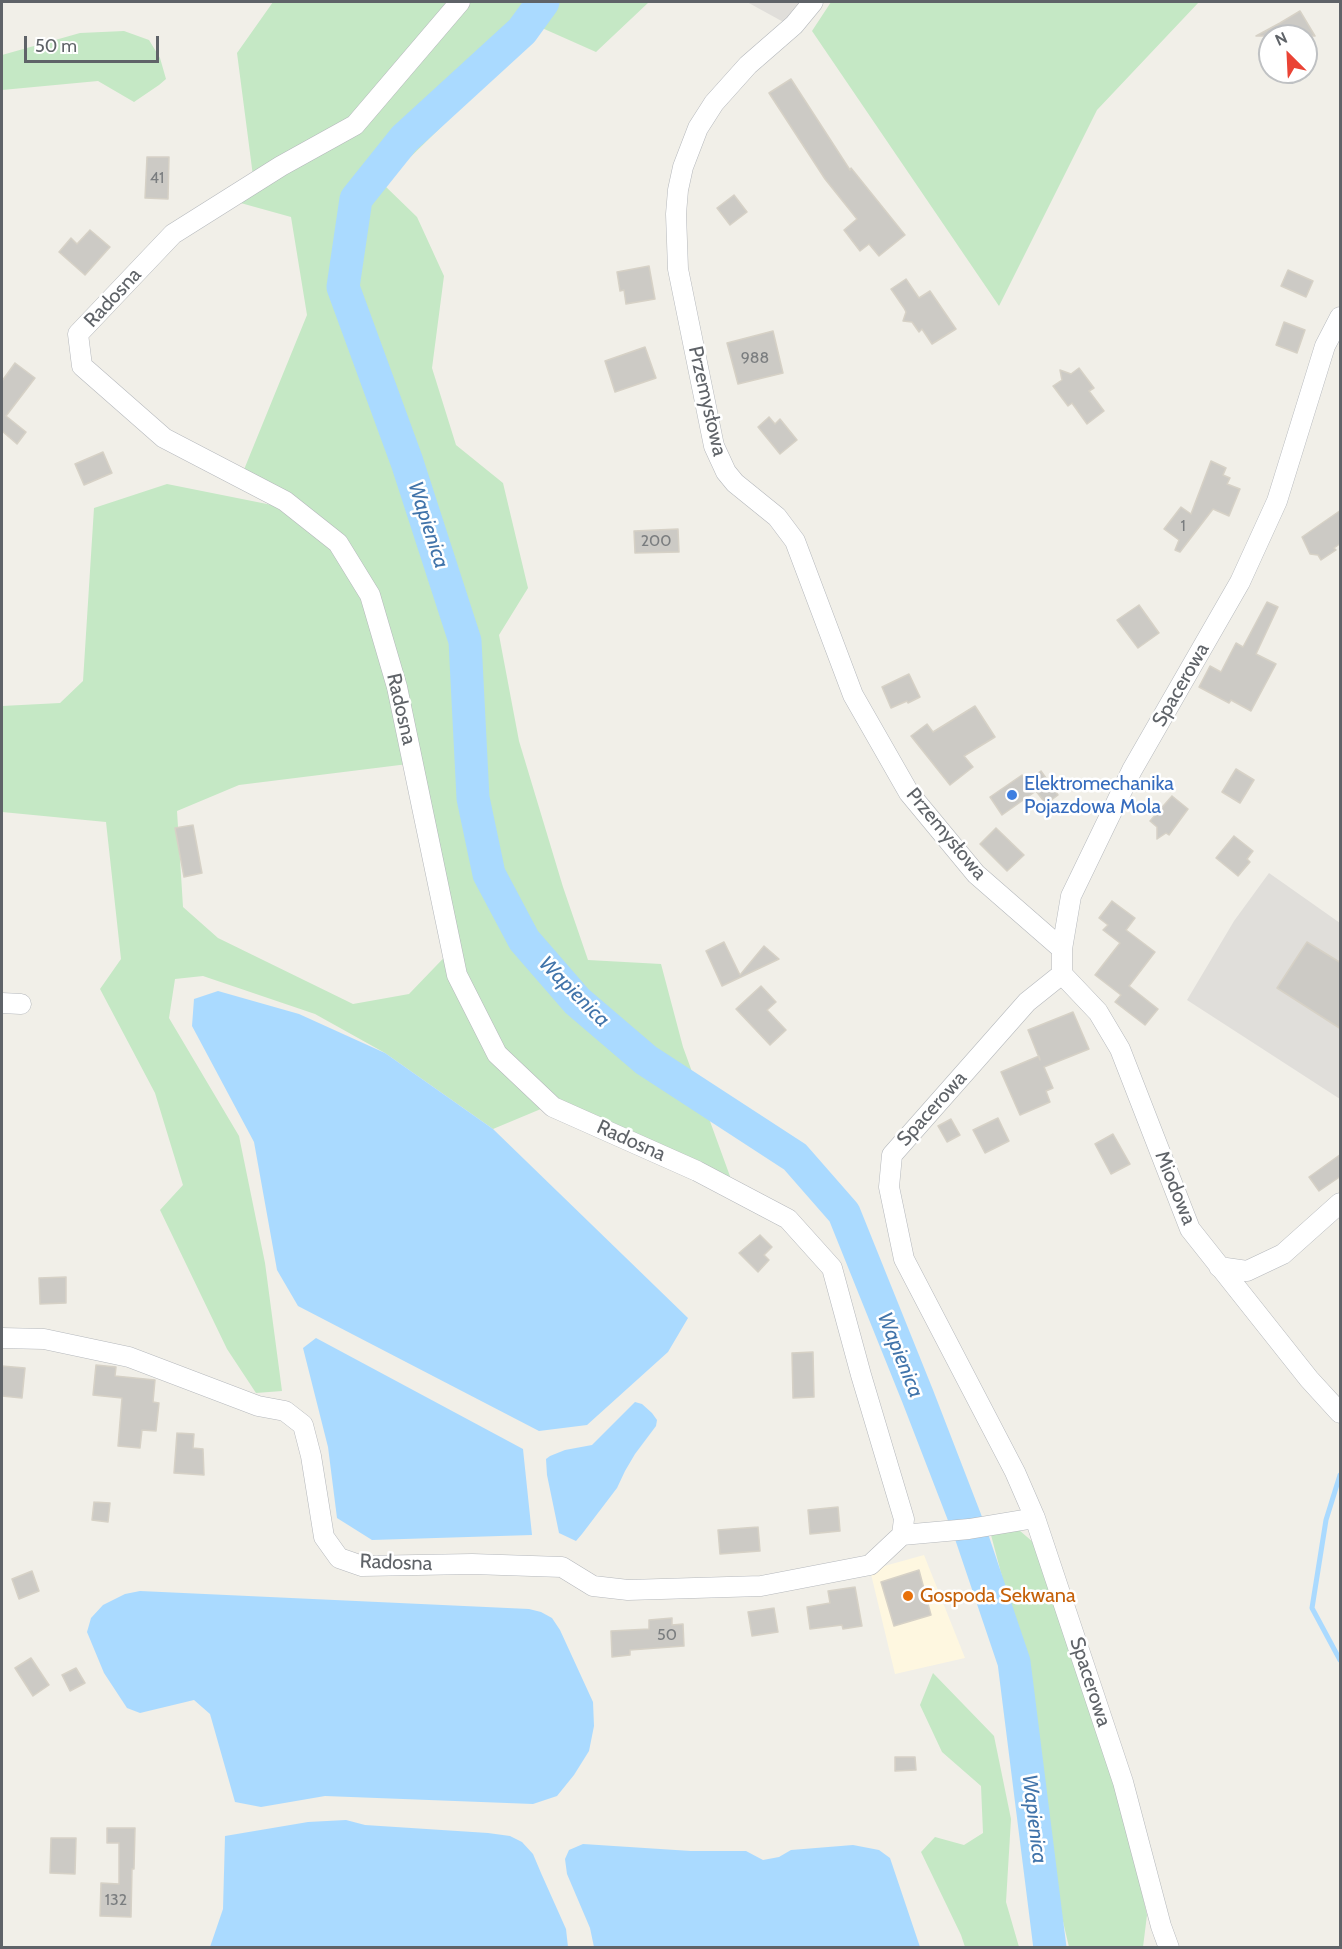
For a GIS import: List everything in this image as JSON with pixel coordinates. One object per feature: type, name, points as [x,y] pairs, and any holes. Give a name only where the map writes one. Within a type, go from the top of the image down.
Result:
[{"type":"street","name":"Radosna","points":[[2,1338],[44,1339],[129,1357],[258,1406],[285,1411],[303,1425],[311,1455],[324,1537],[339,1558],[362,1566],[472,1564],[562,1567],[593,1586],[628,1590],[760,1586],[870,1565],[902,1535],[904,1519],[832,1268],[788,1219],[697,1171],[553,1107],[497,1054],[457,975],[397,687],[370,595],[338,543],[285,501],[164,438],[82,366],[78,334],[173,234],[281,166],[355,125],[460,2]]},
{"type":"street","name":"Przemysłowa","points":[[813,2],[794,24],[748,65],[714,103],[698,128],[683,167],[676,214],[678,268],[714,446],[726,472],[735,483],[777,517],[795,541],[853,695],[909,793],[976,874],[1062,948]]},
{"type":"street","name":"Spacerowa","points":[[1169,1947],[1161,1926],[1124,1782],[1035,1518],[1015,1472],[904,1259],[889,1187],[892,1155],[1027,1002],[1062,974],[1062,948],[1071,896],[1131,770],[1240,582],[1278,501],[1325,346],[1341,317]]},
{"type":"street","name":"Miodowa","points":[[1062,974],[1098,1012],[1120,1049],[1190,1229],[1309,1379],[1341,1413]]},
{"type":"street","points":[[1219,1267],[1247,1270],[1283,1254],[1341,1203]]},
{"type":"street","points":[[902,1535],[969,1529],[1035,1518]]},
{"type":"shaded area","points":[[747,2],[806,2],[787,24]]},
{"type":"shaded area","points":[[1269,873],[1340,923],[1340,1099],[1187,1000],[1234,921]]},
{"type":"shaded area","points":[[924,1555],[965,1658],[895,1674],[870,1570]]},
{"type":"green space","points":[[273,2],[451,2],[352,121],[253,176],[237,53]]},
{"type":"green space","points":[[466,2],[649,2],[596,52],[542,28],[383,184],[417,217],[444,276],[432,368],[456,445],[503,483],[528,588],[499,635],[519,741],[563,887],[588,960],[661,964],[683,1047],[731,1179],[560,1101],[493,1129],[385,1053],[315,1014],[203,976],[175,979],[169,1018],[239,1136],[265,1263],[282,1391],[256,1393],[227,1349],[160,1210],[183,1185],[155,1093],[100,989],[121,959],[106,822],[2,812],[2,706],[60,703],[83,681],[94,508],[167,484],[282,507],[333,548],[366,599],[408,764],[239,785],[177,811],[183,907],[218,938],[353,1004],[409,994],[460,941],[403,687],[342,540],[243,472],[307,315],[291,217],[237,202],[357,130]]},
{"type":"green space","points":[[831,2],[1199,2],[1097,110],[999,306],[812,31]]},
{"type":"green space","points":[[124,31],[149,40],[160,58],[166,79],[134,102],[98,81],[2,90],[2,55],[80,33]]},
{"type":"green space","points":[[1019,1530],[1041,1549],[1118,1786],[1147,1915],[1143,1947],[1069,1947],[1057,1896],[1029,1679],[991,1535]]},
{"type":"green space","points":[[933,1673],[994,1736],[1011,1819],[1006,1902],[1019,1947],[965,1947],[921,1852],[935,1837],[964,1845],[983,1833],[981,1786],[942,1752],[920,1705]]},
{"type":"water","points":[[218,991],[299,1014],[385,1053],[493,1129],[688,1318],[668,1352],[587,1425],[539,1431],[298,1306],[277,1270],[254,1142],[192,1026],[194,999]]},
{"type":"water","points":[[316,1338],[523,1449],[532,1535],[372,1540],[337,1518],[328,1447],[303,1348]]},
{"type":"water","points":[[635,1402],[642,1404],[652,1413],[657,1420],[656,1426],[635,1454],[617,1488],[576,1541],[559,1533],[546,1459],[565,1450],[592,1445]]},
{"type":"water","points":[[140,1591],[529,1609],[541,1612],[552,1618],[560,1630],[593,1702],[594,1726],[589,1751],[557,1796],[533,1804],[325,1796],[261,1807],[235,1802],[210,1714],[194,1700],[140,1713],[127,1708],[104,1673],[87,1632],[91,1618],[103,1605],[125,1594]]},
{"type":"water","points":[[346,1820],[365,1825],[488,1833],[510,1836],[522,1842],[533,1854],[566,1929],[568,1947],[210,1947],[223,1909],[225,1836],[308,1822]]},
{"type":"water","points":[[583,1844],[691,1851],[746,1851],[763,1860],[779,1857],[791,1850],[853,1845],[879,1850],[890,1858],[920,1947],[594,1947],[590,1928],[567,1874],[565,1859],[569,1850]]},
{"type":"building","points":[[1300,11],[1308,24],[1278,24]]},
{"type":"building","points":[[791,79],[850,170],[851,168],[905,235],[879,256],[869,244],[860,251],[844,230],[857,219],[825,179],[769,93]]},
{"type":"building","points":[[147,157],[169,157],[168,199],[145,198]]},
{"type":"building","points":[[734,195],[747,212],[730,225],[717,208]]},
{"type":"building","points":[[90,230],[110,247],[85,275],[59,252],[71,238],[77,244]]},
{"type":"building","points":[[649,266],[655,299],[626,304],[624,290],[620,291],[617,272]]},
{"type":"building","points":[[1288,270],[1313,281],[1306,297],[1281,286]]},
{"type":"building","points":[[906,279],[919,298],[930,291],[956,329],[932,344],[922,329],[919,332],[912,322],[903,321],[906,312],[891,289]]},
{"type":"building","points":[[1284,322],[1305,330],[1297,353],[1276,345]]},
{"type":"building","points":[[773,331],[783,373],[738,384],[727,343]]},
{"type":"building","points":[[645,347],[656,378],[615,392],[605,361]]},
{"type":"building","points":[[15,363],[35,378],[6,416],[26,432],[17,444],[2,431],[2,381]]},
{"type":"building","points":[[1079,368],[1094,388],[1089,391],[1104,411],[1087,424],[1072,403],[1068,406],[1053,386],[1062,380],[1060,370],[1071,374]]},
{"type":"building","points":[[769,417],[775,424],[780,419],[797,440],[780,454],[758,427]]},
{"type":"building","points":[[103,452],[112,473],[84,485],[75,464]]},
{"type":"building","points":[[1211,461],[1226,468],[1223,475],[1230,478],[1227,484],[1240,489],[1229,516],[1213,509],[1180,552],[1175,550],[1179,540],[1164,529],[1181,507],[1191,514]]},
{"type":"building","points":[[1341,510],[1341,543],[1334,548],[1336,550],[1321,560],[1318,555],[1310,554],[1302,537]]},
{"type":"building","points":[[678,529],[679,552],[635,553],[634,531]]},
{"type":"building","points":[[1267,602],[1278,607],[1256,654],[1276,664],[1251,711],[1231,700],[1229,703],[1199,687],[1210,666],[1221,672],[1236,643],[1243,647]]},
{"type":"building","points":[[1139,605],[1159,633],[1138,648],[1117,620]]},
{"type":"building","points":[[909,674],[920,697],[891,708],[882,687]]},
{"type":"building","points":[[975,706],[995,737],[964,756],[973,767],[950,785],[911,736],[927,724],[933,732]]},
{"type":"building","points":[[1236,769],[1254,780],[1240,803],[1222,792]]},
{"type":"building","points":[[1041,771],[1058,795],[1046,804],[1036,791],[1002,815],[990,797],[1022,775],[1026,781]]},
{"type":"building","points":[[1172,796],[1188,809],[1169,835],[1166,833],[1157,839],[1157,827],[1150,821]]},
{"type":"building","points":[[193,825],[202,873],[184,877],[175,828]]},
{"type":"building","points":[[996,828],[1024,855],[1007,871],[980,844]]},
{"type":"building","points":[[1234,836],[1253,851],[1247,859],[1250,862],[1238,876],[1216,858]]},
{"type":"building","points":[[1112,901],[1135,918],[1126,930],[1155,952],[1129,986],[1158,1009],[1145,1025],[1115,1002],[1121,995],[1095,975],[1120,943],[1103,930],[1108,925],[1099,918]]},
{"type":"building","points":[[724,942],[740,975],[764,946],[779,959],[722,986],[706,951]]},
{"type":"building","points":[[1307,942],[1341,963],[1341,1029],[1277,988]]},
{"type":"building","points":[[761,986],[776,1002],[767,1010],[786,1030],[770,1045],[736,1009]]},
{"type":"building","points":[[1073,1012],[1089,1049],[1044,1067],[1053,1088],[1046,1091],[1050,1102],[1020,1115],[1001,1072],[1038,1056],[1028,1030]]},
{"type":"building","points":[[998,1118],[1009,1141],[985,1153],[973,1130]]},
{"type":"building","points":[[951,1119],[960,1135],[947,1142],[938,1126]]},
{"type":"building","points":[[1113,1134],[1130,1164],[1111,1174],[1095,1144]]},
{"type":"building","points":[[1341,1154],[1341,1176],[1319,1191],[1309,1177]]},
{"type":"building","points":[[760,1235],[772,1247],[764,1255],[769,1260],[758,1272],[739,1253]]},
{"type":"building","points":[[66,1277],[66,1303],[40,1304],[39,1278]]},
{"type":"building","points":[[813,1352],[814,1397],[793,1398],[792,1353]]},
{"type":"building","points":[[96,1365],[116,1367],[115,1376],[155,1380],[153,1402],[159,1403],[156,1431],[142,1430],[140,1448],[118,1446],[122,1398],[93,1395]]},
{"type":"building","points":[[2,1366],[25,1368],[22,1398],[2,1396]]},
{"type":"building","points":[[177,1433],[194,1434],[193,1448],[203,1449],[204,1475],[174,1473]]},
{"type":"building","points":[[94,1502],[110,1503],[108,1522],[92,1520]]},
{"type":"building","points":[[838,1507],[840,1531],[810,1534],[808,1510]]},
{"type":"building","points":[[758,1527],[760,1551],[720,1554],[718,1530]]},
{"type":"building","name":"Gospoda Sekwana","points":[[919,1570],[931,1615],[894,1626],[881,1582]]},
{"type":"building","points":[[32,1571],[39,1591],[19,1599],[12,1579]]},
{"type":"building","points":[[855,1587],[862,1626],[843,1629],[842,1625],[810,1629],[807,1607],[830,1603],[828,1591]]},
{"type":"building","points":[[774,1608],[778,1632],[752,1636],[748,1612]]},
{"type":"building","points":[[672,1618],[672,1625],[683,1624],[684,1646],[630,1650],[630,1655],[612,1657],[611,1631],[649,1629],[649,1620]]},
{"type":"building","points":[[31,1658],[49,1685],[33,1696],[15,1668]]},
{"type":"building","points":[[76,1668],[85,1683],[70,1691],[62,1675]]},
{"type":"building","points":[[895,1757],[915,1757],[916,1770],[895,1771]]},
{"type":"building","points":[[107,1828],[135,1828],[131,1917],[100,1916],[101,1883],[119,1884],[119,1843],[107,1843]]},
{"type":"building","points":[[51,1838],[76,1838],[75,1874],[50,1873]]},
{"type":"waterway","name":"Wapienica","points":[[543,2],[522,31],[404,139],[356,199],[343,287],[407,462],[465,641],[473,798],[489,874],[524,940],[577,1001],[646,1060],[795,1157],[844,1213],[969,1529],[1014,1662],[1050,1948]]},
{"type":"waterway","points":[[1340,1475],[1326,1520],[1312,1608],[1340,1660]]},
{"type":"place","name":"Elektromechanika Pojazdowa Mola","points":[[1012,795]]},
{"type":"place","name":"Gospoda Sekwana","points":[[908,1596]]}]
